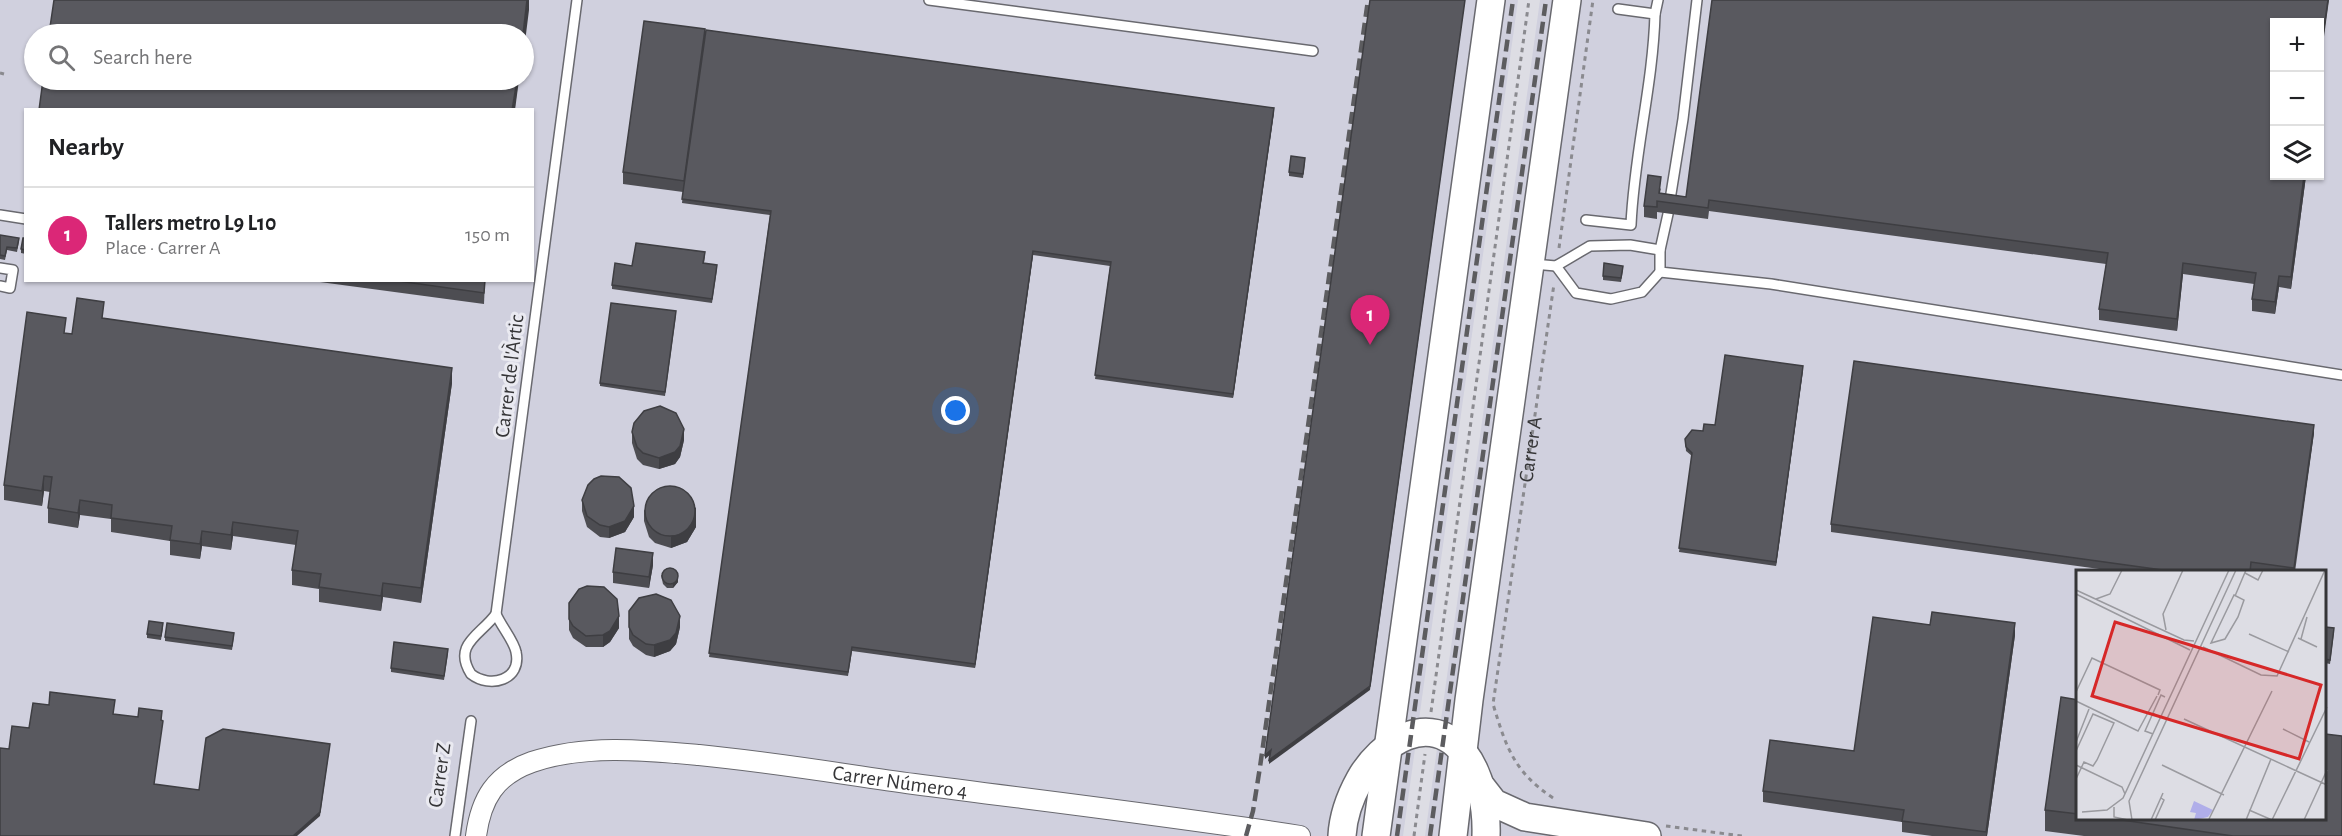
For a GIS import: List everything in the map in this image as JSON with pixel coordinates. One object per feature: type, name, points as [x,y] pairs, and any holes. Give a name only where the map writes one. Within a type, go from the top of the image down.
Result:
[{"type":"main road","points":[[1376,836],[1491,0]]},
{"type":"main road","name":"Carrer A","points":[[1453,836],[1464,752],[1543,265],[1567,0]]},
{"type":"main road","points":[[1342,836],[1342,824],[1355,788],[1366,769],[1388,746],[1404,736],[1428,732],[1446,738],[1464,752],[1480,785],[1494,803],[1524,817],[1655,831]]},
{"type":"main road","points":[[1480,785],[1485,809],[1485,836]]},
{"type":"street","name":"Carrer Número 4","points":[[476,836],[479,815],[484,802],[501,779],[513,770],[554,757],[599,750],[656,751],[736,759],[1300,836]]},
{"type":"lane","name":"Carrer de l'Àrtic","points":[[496,614],[577,0]]},
{"type":"lane","points":[[929,0],[1313,51]]},
{"type":"lane","points":[[1630,245],[1638,158],[1651,73],[1658,0]]},
{"type":"lane","points":[[1660,250],[1630,245],[1590,246],[1543,265],[1576,292],[1611,299],[1642,292],[1660,272],[1660,250],[1683,119],[1697,0]]},
{"type":"lane","points":[[1618,9],[1655,14]]},
{"type":"lane","points":[[0,215],[24,219]]},
{"type":"lane","points":[[1586,220],[1631,225]]},
{"type":"lane","points":[[0,268],[13,270],[10,288],[0,286]]},
{"type":"lane","points":[[1660,272],[1771,284],[2342,375]]},
{"type":"lane","points":[[496,614],[502,629],[513,644],[517,660],[510,675],[503,680],[487,683],[471,674],[464,658],[465,649],[469,641],[487,626],[496,614]]},
{"type":"lane","name":"Carrer Z","points":[[455,836],[471,721]]},
{"type":"path","points":[[1414,836],[1529,0]]},
{"type":"path","name":"Carrer A","points":[[1560,803],[1538,788],[1519,768],[1507,749],[1493,704],[1543,265],[1593,0]]},
{"type":"path","points":[[1655,831],[1742,836]]},
{"type":"shaded area","points":[[0,0],[1518,0],[1403,836],[0,836]]},
{"type":"shaded area","points":[[1540,0],[2342,0],[2342,836],[1425,836]]},
{"type":"building","points":[[54,0],[527,0],[524,24],[50,24]]},
{"type":"building","points":[[1370,0],[1465,0],[1370,686],[1269,760],[1271,750],[1265,755]]},
{"type":"building","points":[[1712,0],[2328,0],[2324,28],[2324,18],[2270,18],[2270,180],[2303,180],[2291,277],[2279,276],[2275,302],[2252,299],[2256,273],[2183,263],[2177,319],[2099,309],[2108,253],[1709,200],[1708,208],[1657,201],[1657,207],[1644,206],[1648,175],[1661,177],[1659,193],[1686,197]]},
{"type":"building","points":[[644,21],[705,29],[684,181],[623,172]]},
{"type":"building","points":[[706,30],[1274,108],[1233,394],[1095,375],[1111,262],[1033,251],[975,664],[852,647],[848,672],[709,653],[771,211],[682,199]]},
{"type":"building","points":[[42,90],[515,90],[512,108],[39,108]]},
{"type":"building","points":[[1291,156],[1305,158],[1303,174],[1289,172]]},
{"type":"building","points":[[0,235],[19,238],[17,248],[7,247],[5,256],[0,255]]},
{"type":"building","points":[[23,238],[24,238],[24,250],[21,249]]},
{"type":"building","points":[[636,243],[705,252],[703,263],[717,265],[712,299],[612,285],[615,263],[632,266]]},
{"type":"building","points":[[1604,263],[1623,266],[1621,278],[1603,276]]},
{"type":"building","points":[[405,282],[485,282],[484,293]]},
{"type":"building","points":[[77,298],[104,302],[102,318],[452,368],[421,588],[383,583],[381,596],[319,587],[321,574],[292,570],[298,531],[233,522],[231,535],[202,531],[200,544],[170,540],[172,526],[111,518],[112,505],[80,500],[78,513],[48,508],[52,477],[44,476],[42,491],[4,485],[27,312],[66,318],[64,333],[72,334]]},
{"type":"building","points":[[611,303],[676,311],[665,392],[600,383]]},
{"type":"building","points":[[1725,355],[1803,366],[1776,562],[1679,548],[1692,453],[1686,447],[1685,439],[1692,430],[1703,431],[1704,424],[1715,425]]},
{"type":"building","points":[[1854,361],[2314,425],[2294,568],[2251,562],[2250,570],[2163,570],[1831,524]]},
{"type":"building","points":[[660,406],[676,413],[684,429],[680,446],[675,452],[659,458],[643,453],[637,447],[632,432],[634,423],[644,411]]},
{"type":"building","points":[[601,476],[619,477],[631,488],[634,506],[625,521],[609,527],[600,525],[587,516],[582,500],[588,485]]},
{"type":"building","points":[[665,486],[675,486],[688,493],[695,506],[695,516],[688,529],[675,536],[665,536],[656,532],[649,525],[645,516],[645,506],[649,497],[656,490]]},
{"type":"building","points":[[616,548],[653,553],[649,577],[613,572]]},
{"type":"building","points":[[667,568],[673,568],[678,576],[676,582],[667,584],[662,579],[662,573]]},
{"type":"building","points":[[587,586],[604,587],[617,599],[619,616],[610,631],[603,635],[586,636],[573,626],[569,619],[569,603],[579,589]]},
{"type":"building","points":[[656,594],[671,600],[680,616],[676,633],[670,640],[654,645],[646,644],[633,635],[629,627],[629,611],[639,598]]},
{"type":"building","points":[[1932,612],[2015,623],[1986,832],[1902,821],[1904,810],[1763,791],[1770,740],[1854,751],[1873,617],[1930,625]]},
{"type":"building","points":[[149,621],[163,623],[161,636],[147,634]]},
{"type":"building","points":[[167,623],[234,633],[232,646],[165,637]]},
{"type":"building","points":[[2327,627],[2334,628],[2330,660],[2327,659]]},
{"type":"building","points":[[394,642],[448,649],[444,676],[391,668]]},
{"type":"building","points":[[50,692],[115,700],[113,714],[138,717],[139,708],[162,711],[161,720],[163,721],[154,784],[199,790],[206,738],[223,729],[330,744],[320,812],[293,836],[0,836],[0,748],[9,749],[12,726],[29,728],[33,703],[49,705]]},
{"type":"building","points":[[2061,697],[2076,700],[2076,814],[2045,810]]},
{"type":"building","points":[[2327,734],[2342,736],[2342,836],[2233,836],[2129,821],[2327,821]]},
{"type":"railway","points":[[1246,836],[1253,811],[1260,767],[1368,0]]},
{"type":"railway","points":[[1397,836],[1513,0]]},
{"type":"railway","points":[[1430,836],[1546,0]]},
{"type":"place","name":"Tallers metro L9 L10","points":[[1370,345]]}]
